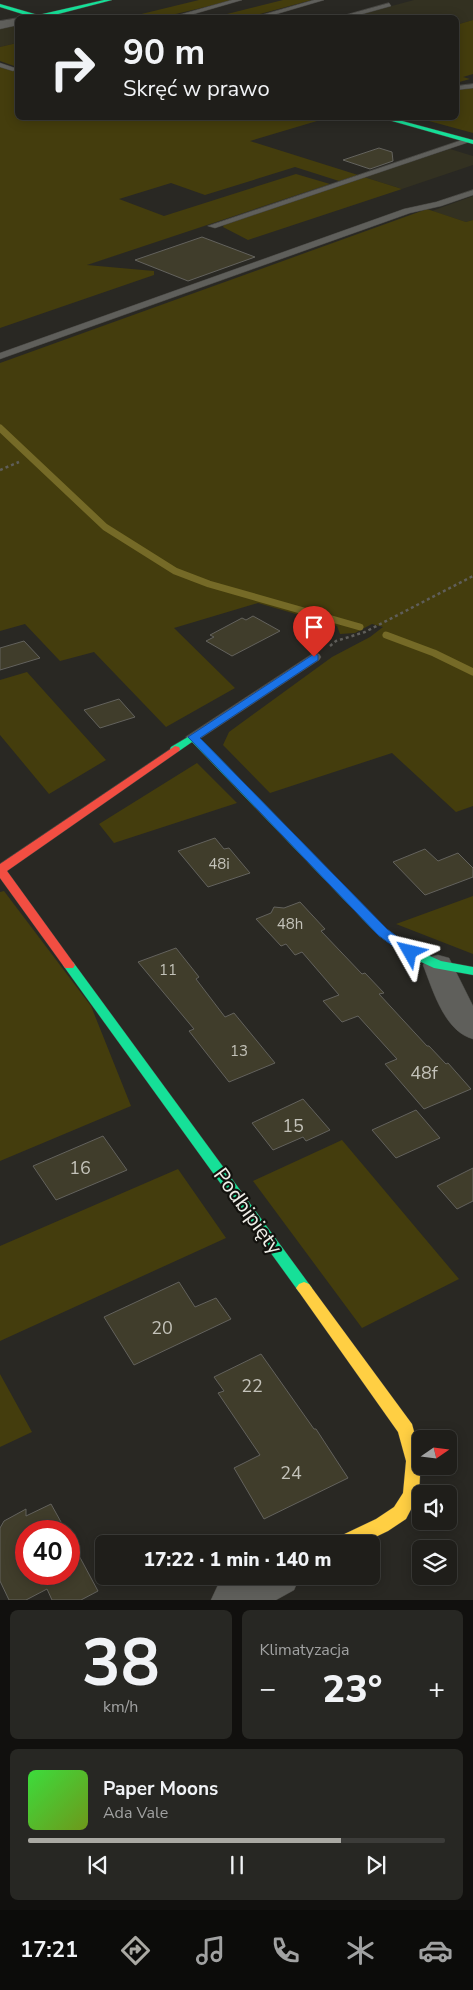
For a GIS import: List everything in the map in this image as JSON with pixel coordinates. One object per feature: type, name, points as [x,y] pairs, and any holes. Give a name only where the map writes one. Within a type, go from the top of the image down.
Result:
[{"type":"street","points":[[46,15],[110,0]]},
{"type":"street","points":[[0,6],[30,15]]},
{"type":"street","points":[[0,25],[15,22]]},
{"type":"street","points":[[394,120],[471,142]]},
{"type":"street","points":[[0,869],[193,737],[382,932],[410,952],[438,965],[473,971]]},
{"type":"street","name":"Podbipięty","points":[[0,869],[406,1429],[413,1449],[415,1476],[412,1496],[399,1514],[359,1535]]},
{"type":"street","points":[[438,965],[456,1006],[473,1028]]},
{"type":"street","points":[[233,1600],[262,1585]]},
{"type":"lane","points":[[182,15],[239,0]]},
{"type":"lane","points":[[265,15],[321,0]]},
{"type":"lane","points":[[350,15],[389,5]]},
{"type":"lane","points":[[0,65],[13,68]]},
{"type":"lane","points":[[459,88],[473,86]]},
{"type":"lane","points":[[212,226],[471,142]]},
{"type":"lane","points":[[0,356],[407,211],[438,204],[473,192]]},
{"type":"lane","points":[[193,737],[314,657]]},
{"type":"path","points":[[0,470],[19,462]]},
{"type":"path","points":[[314,657],[336,641],[365,632],[473,576]]},
{"type":"shaded area","points":[[199,0],[235,0],[171,15],[137,15]]},
{"type":"shaded area","points":[[283,0],[312,0],[260,14],[223,15]]},
{"type":"shaded area","points":[[414,0],[473,0],[473,20],[459,24],[459,15],[358,15]]},
{"type":"shaded area","points":[[473,20],[473,74],[463,77],[470,79],[459,82],[459,24]]},
{"type":"shaded area","points":[[15,25],[15,43],[0,47],[0,29]]},
{"type":"shaded area","points":[[15,43],[15,66],[0,61],[0,47]]},
{"type":"shaded area","points":[[0,66],[11,70],[15,69],[15,120],[320,120],[250,141],[358,175],[339,181],[295,167],[205,195],[171,183],[119,199],[164,216],[296,174],[330,184],[87,265],[154,271],[154,275],[0,328]]},
{"type":"shaded area","points":[[473,87],[473,133],[425,120],[459,120],[459,89]]},
{"type":"shaded area","points":[[450,149],[473,156],[473,165],[402,189],[364,177]]},
{"type":"shaded area","points":[[364,177],[402,189],[248,240],[223,227],[224,224]]},
{"type":"shaded area","points":[[473,196],[473,220],[466,222],[432,211]]},
{"type":"shaded area","points":[[427,209],[466,222],[473,220],[473,806],[456,812],[392,753],[270,793],[223,745],[229,732],[332,657],[370,637],[383,627],[372,624],[355,633],[340,634],[337,626],[258,603],[174,628],[235,688],[166,727],[94,652],[60,661],[25,624],[0,631],[0,363]]},
{"type":"shaded area","points":[[27,672],[106,760],[49,794],[0,735],[0,680]]},
{"type":"shaded area","points":[[197,763],[237,803],[114,843],[99,824]]},
{"type":"shaded area","points":[[4,891],[91,1006],[131,1106],[0,1161],[0,892]]},
{"type":"shaded area","points":[[473,896],[473,954],[396,924]]},
{"type":"shaded area","points":[[342,1140],[459,1279],[362,1328],[253,1181]]},
{"type":"shaded area","points":[[178,1169],[226,1238],[0,1341],[0,1246]]},
{"type":"shaded area","points":[[0,1374],[32,1432],[0,1447]]},
{"type":"building","points":[[379,148],[392,152],[393,161],[370,169],[343,160]]},
{"type":"building","points":[[202,237],[255,257],[188,281],[135,260]]},
{"type":"building","points":[[253,616],[280,631],[232,656],[206,641],[214,637],[210,635],[242,618],[246,620]]},
{"type":"building","points":[[24,641],[40,658],[0,670],[0,648]]},
{"type":"building","points":[[119,699],[135,717],[100,728],[84,710]]},
{"type":"building","points":[[215,838],[224,849],[229,848],[250,873],[208,887],[178,851]]},
{"type":"building","points":[[425,849],[438,861],[458,853],[473,868],[473,877],[425,895],[393,862]]},
{"type":"building","points":[[300,902],[325,929],[321,931],[362,974],[365,973],[384,993],[379,994],[427,1046],[446,1064],[448,1063],[471,1089],[424,1109],[385,1064],[397,1059],[358,1016],[342,1022],[323,1001],[339,995],[302,952],[295,955],[286,944],[281,946],[256,919],[271,913],[274,907],[284,908]]},
{"type":"building","points":[[176,948],[199,977],[196,979],[225,1017],[234,1013],[275,1063],[229,1082],[189,1031],[194,1029],[138,962]]},
{"type":"building","points":[[303,1099],[330,1130],[306,1141],[303,1137],[273,1150],[252,1123]]},
{"type":"building","points":[[416,1110],[440,1138],[396,1158],[372,1130]]},
{"type":"building","points":[[103,1136],[127,1170],[56,1200],[33,1166]]},
{"type":"building","points":[[473,1168],[473,1201],[457,1209],[437,1186]]},
{"type":"building","points":[[179,1282],[195,1307],[216,1298],[231,1319],[134,1365],[104,1317]]},
{"type":"building","points":[[261,1354],[314,1429],[316,1429],[348,1478],[264,1519],[234,1468],[260,1455],[218,1393],[224,1391],[214,1377]]},
{"type":"building","points":[[51,1504],[60,1520],[15,1520],[15,1585],[80,1585],[80,1557],[98,1591],[81,1600],[52,1600],[47,1589],[26,1600],[9,1600],[0,1581],[0,1528],[4,1521],[26,1509],[26,1516]]},
{"type":"waterway","points":[[0,428],[105,527],[175,571],[209,584],[360,627]]},
{"type":"waterway","points":[[386,635],[434,653],[473,672]]},
{"type":"traffic: fast","points":[[46,15],[110,0]]},
{"type":"traffic: fast","points":[[0,5],[32,15]]},
{"type":"traffic: fast","points":[[394,120],[473,142]]},
{"type":"traffic: fast","points":[[175,749],[193,737],[382,932],[410,952],[438,965],[473,971]]},
{"type":"traffic: fast","points":[[69,965],[304,1288]]},
{"type":"traffic: slow","points":[[304,1288],[406,1429],[414,1461],[411,1494],[400,1513],[382,1525],[361,1535]]},
{"type":"traffic: jam","points":[[0,870],[175,749]]},
{"type":"traffic: jam","points":[[0,869],[69,965]]},
{"type":"route","points":[[314,657],[193,737],[382,932],[410,952]]}]
